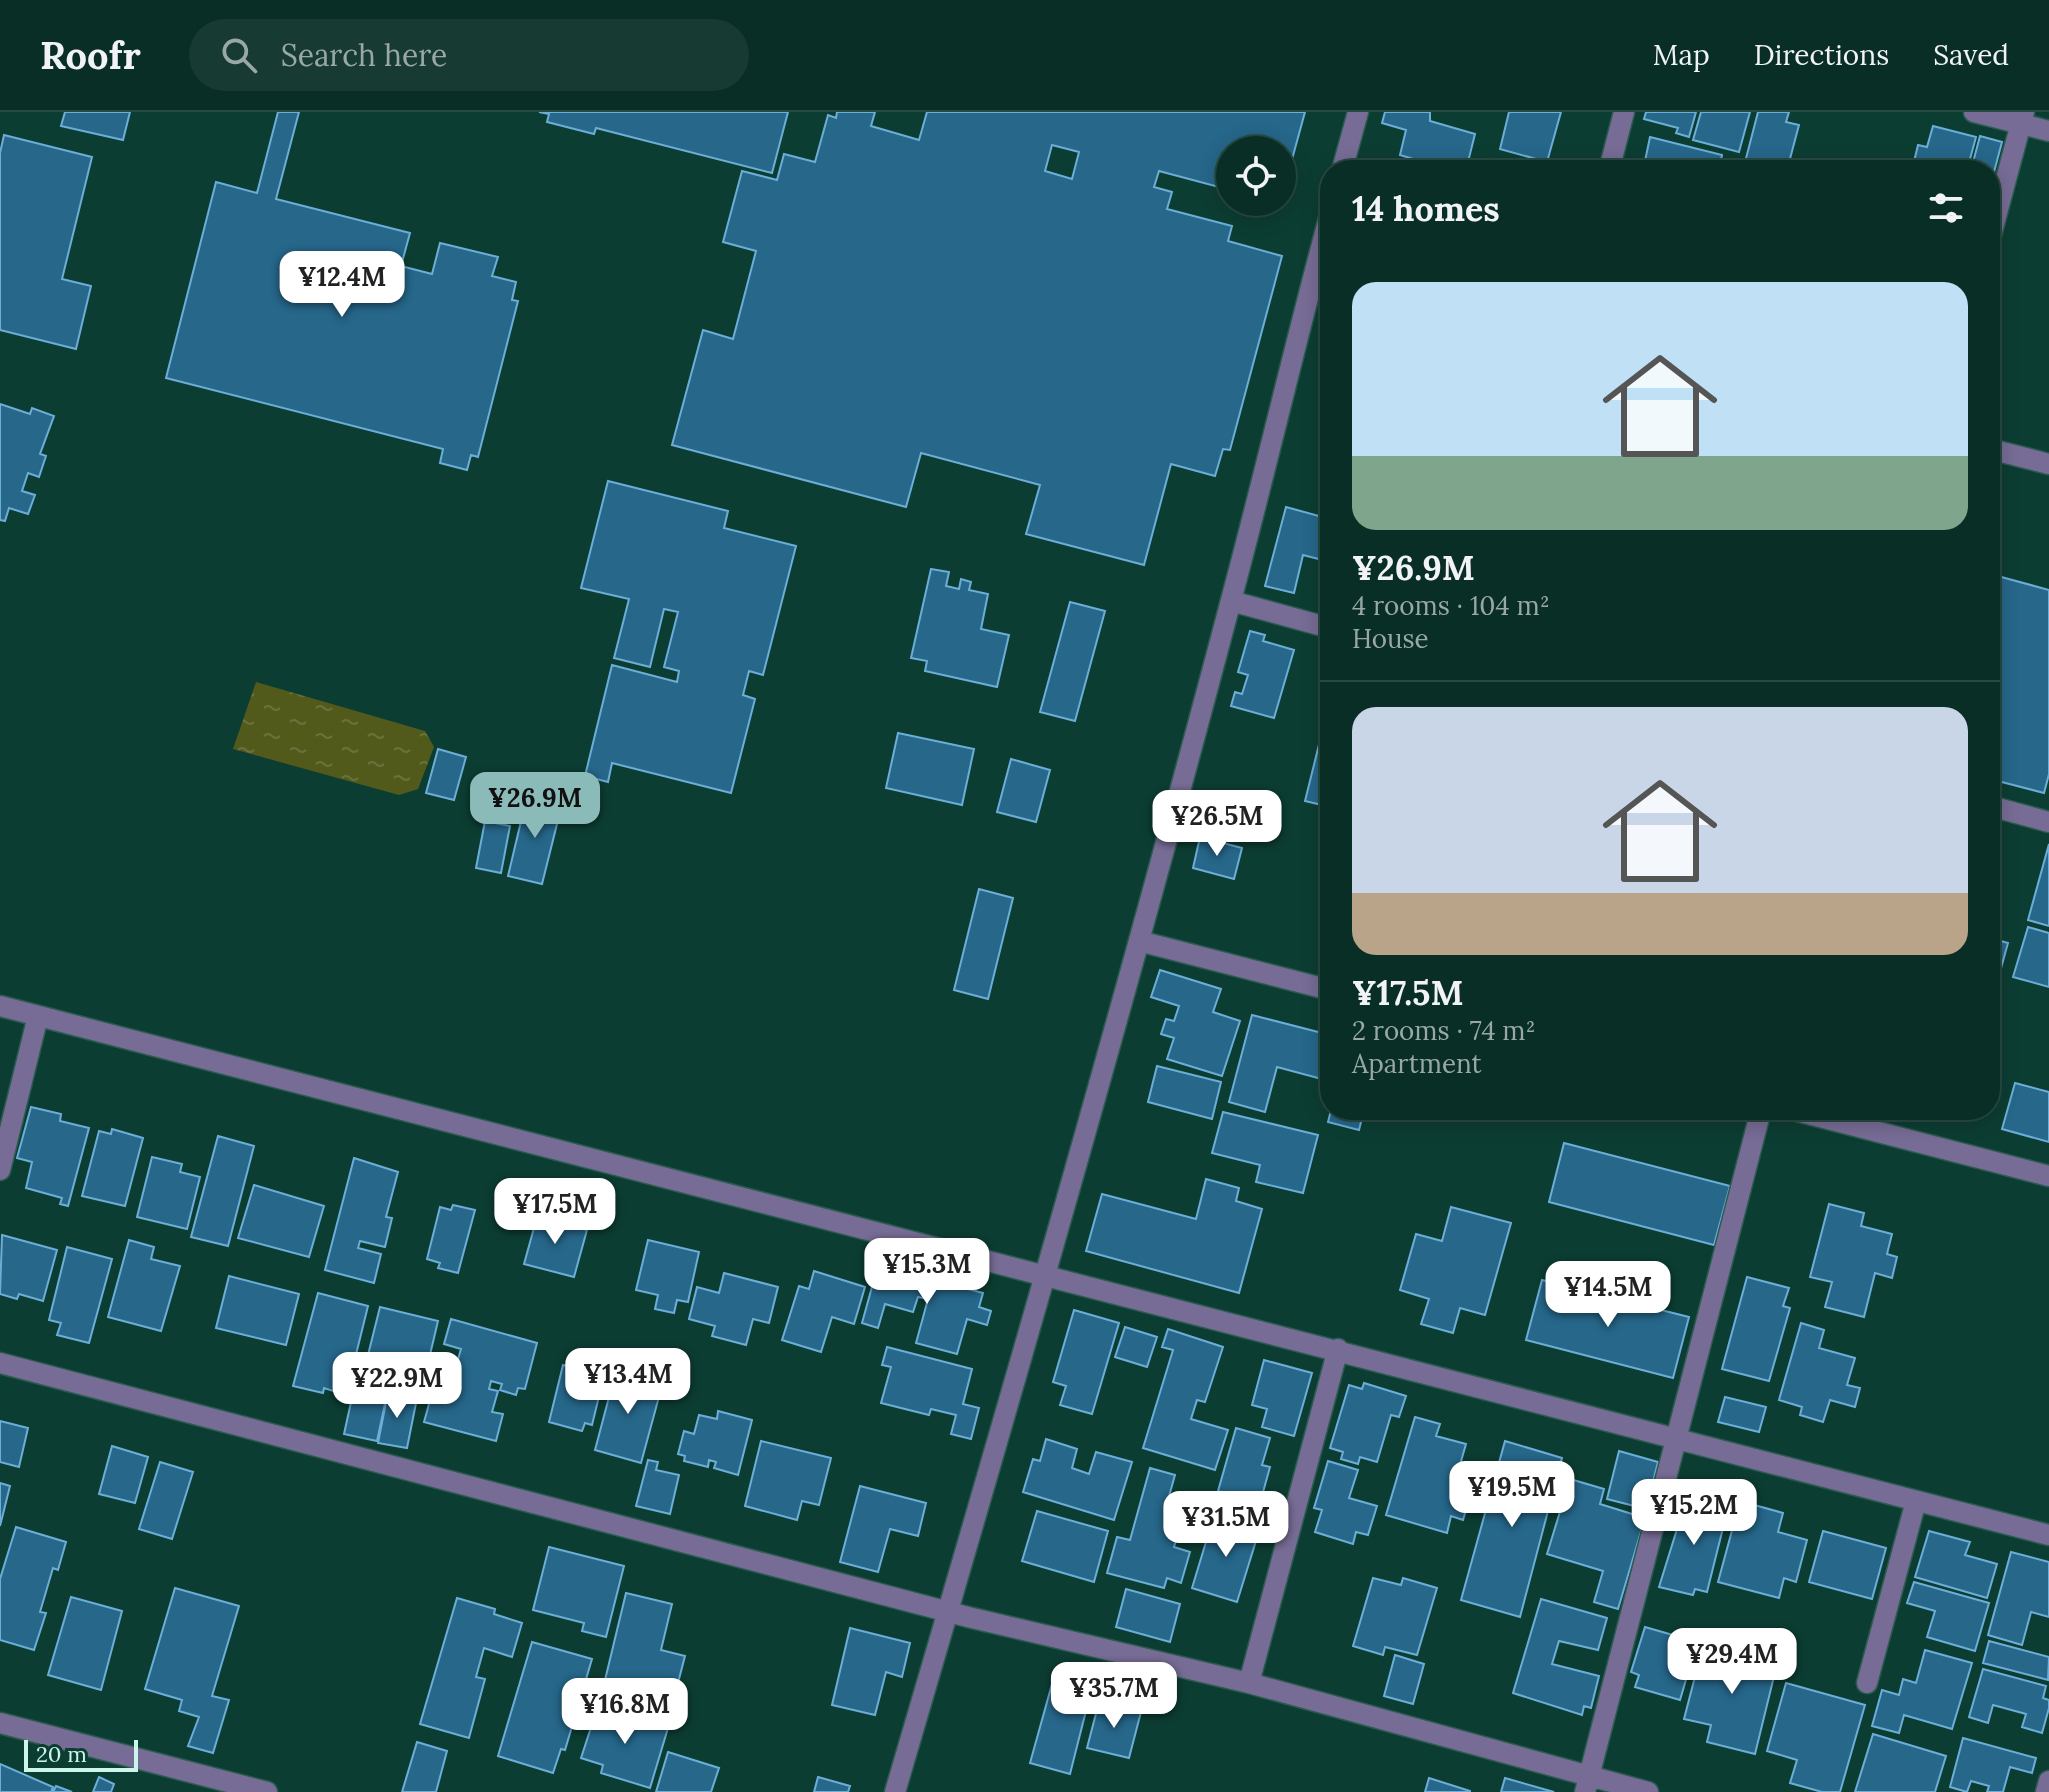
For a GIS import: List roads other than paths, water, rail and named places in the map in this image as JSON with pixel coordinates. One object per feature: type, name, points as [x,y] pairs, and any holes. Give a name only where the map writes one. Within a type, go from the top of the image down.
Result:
[{"type":"street","points":[[1345,160],[1358,112]]},
{"type":"street","points":[[1612,160],[1624,112]]},
{"type":"street","points":[[1974,112],[2022,118],[2049,131]]},
{"type":"street","points":[[2000,201],[2022,118]]},
{"type":"street","points":[[895,1792],[1046,1275],[1320,283]]},
{"type":"street","points":[[2000,452],[2049,464]]},
{"type":"street","points":[[1231,601],[1320,625]]},
{"type":"street","points":[[2000,809],[2049,822]]},
{"type":"street","points":[[1139,941],[1320,987]]},
{"type":"street","points":[[0,1006],[2049,1535]]},
{"type":"street","points":[[0,1170],[38,1016]]},
{"type":"street","points":[[1587,1784],[1758,1120]]},
{"type":"street","points":[[1832,1120],[2049,1176]]},
{"type":"street","points":[[1249,1683],[1338,1349]]},
{"type":"street","points":[[0,1363],[949,1610],[1249,1683],[1587,1784],[1648,1792]]},
{"type":"street","points":[[1867,1683],[1916,1501]]},
{"type":"street","points":[[0,1723],[204,1784],[267,1792]]},
{"type":"street","points":[[2046,1792],[2049,1781]]},
{"type":"water","points":[[256,682],[425,731],[434,747],[418,789],[399,795],[233,749]]}]
